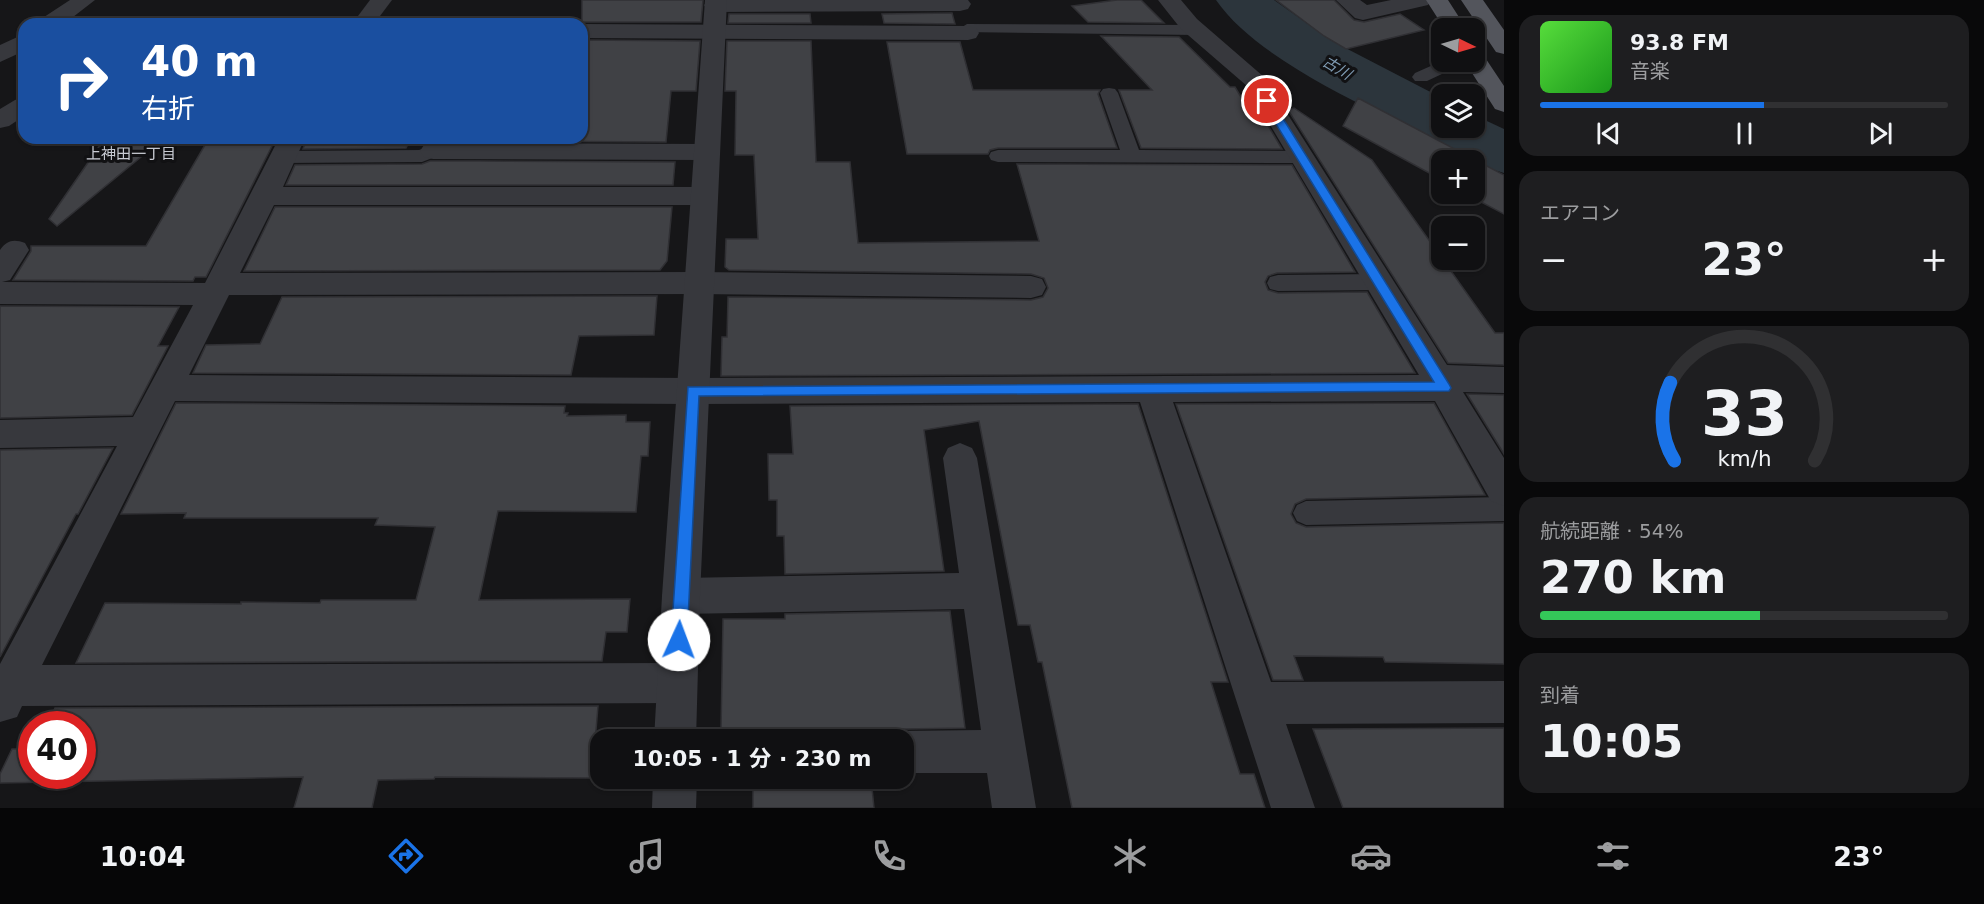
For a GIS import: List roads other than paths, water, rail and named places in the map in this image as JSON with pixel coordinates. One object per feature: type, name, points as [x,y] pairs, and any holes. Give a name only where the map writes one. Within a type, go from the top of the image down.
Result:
[{"type":"main road","points":[[1437,0],[1449,18]]},
{"type":"main road","points":[[1472,0],[1504,47]]},
{"type":"main road","points":[[1483,72],[1504,104]]},
{"type":"street","points":[[58,18],[84,0]]},
{"type":"street","points":[[368,18],[381,0]]},
{"type":"street","points":[[1169,0],[1196,30],[1256,82],[1504,490]]},
{"type":"street","points":[[1347,0],[1363,13],[1420,0]]},
{"type":"street","points":[[588,30],[715,12],[960,4]]},
{"type":"street","points":[[715,12],[967,31]]},
{"type":"street","points":[[675,729],[698,283],[715,12]]},
{"type":"street","points":[[0,56],[18,45]]},
{"type":"street","points":[[0,120],[18,109]]},
{"type":"street","points":[[433,151],[545,145],[706,152]]},
{"type":"street","points":[[288,148],[5,696],[677,683]]},
{"type":"street","points":[[265,196],[703,196]]},
{"type":"street","points":[[0,293],[698,283],[1031,287]]},
{"type":"street","points":[[165,388],[693,391],[1152,388],[1504,380]]},
{"type":"street","points":[[1152,388],[1293,808]]},
{"type":"street","points":[[0,434],[141,431]]},
{"type":"street","points":[[960,458],[1014,808]]},
{"type":"street","points":[[681,596],[980,591]]},
{"type":"street","points":[[1258,703],[1504,702]]},
{"type":"street","points":[[914,753],[1006,751]]},
{"type":"street","points":[[674,808],[675,789]]},
{"type":"lane","points":[[967,31],[1196,30]]},
{"type":"lane","points":[[1421,77],[1432,72]]},
{"type":"lane","points":[[1109,93],[1132,156]]},
{"type":"lane","points":[[288,148],[422,156],[433,151]]},
{"type":"lane","points":[[998,156],[1302,157]]},
{"type":"lane","points":[[1278,283],[1379,282]]},
{"type":"lane","points":[[1306,513],[1504,509]]},
{"type":"waterway","name":"古川","points":[[1242,0],[1287,37],[1312,53],[1431,116]]},
{"type":"waterway","name":"古川","points":[[1473,138],[1504,153]]},
{"type":"district","name":"上神田一丁目","points":[[131,154]]}]
